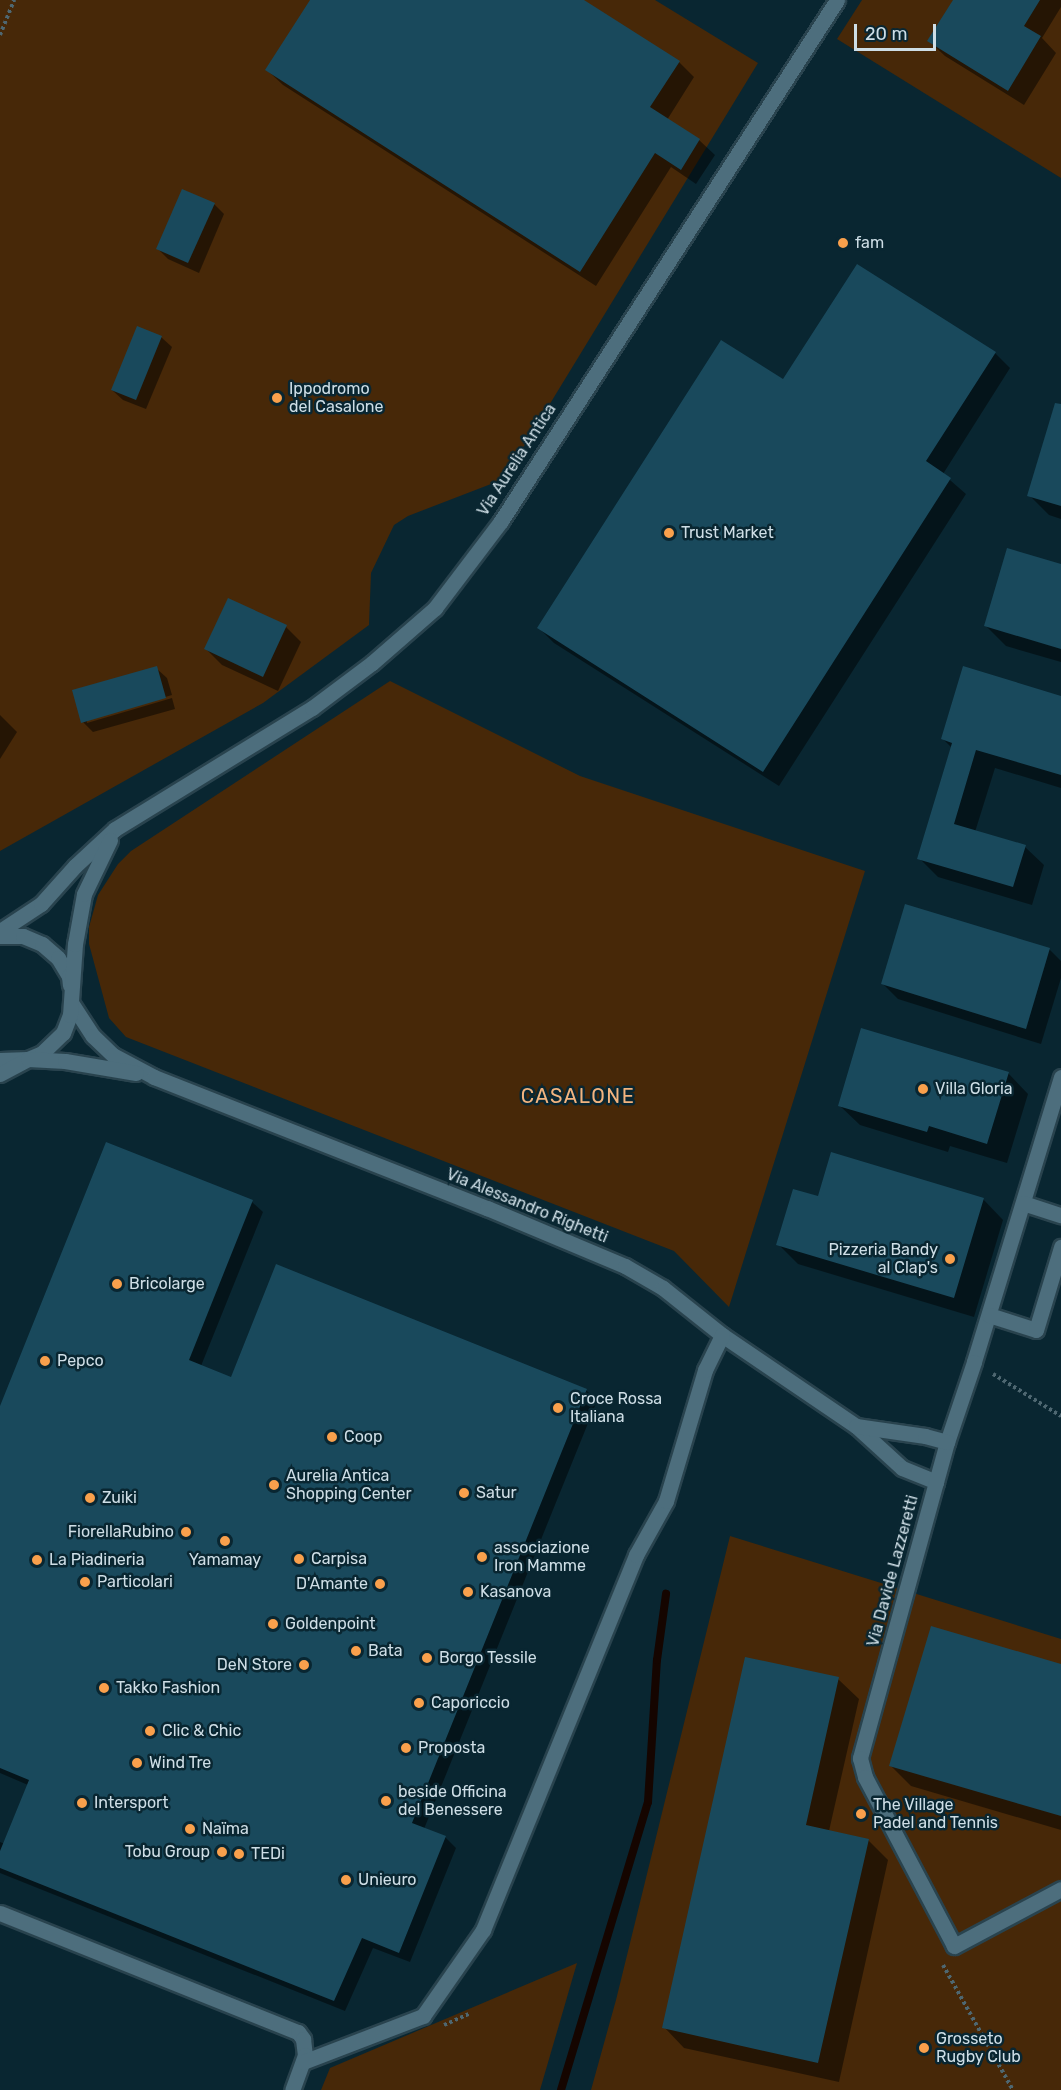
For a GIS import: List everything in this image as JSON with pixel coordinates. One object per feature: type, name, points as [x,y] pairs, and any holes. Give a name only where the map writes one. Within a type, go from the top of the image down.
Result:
[{"type":"street","name":"Via Aurelia Antica","points":[[0,931],[41,904],[75,866],[115,830],[312,708],[372,663],[435,608],[501,520],[837,0]]},
{"type":"street","points":[[0,1074],[42,1053],[63,1033],[72,1000],[75,944],[84,894],[115,830]]},
{"type":"street","points":[[0,936],[23,936],[42,944],[58,958],[69,976],[72,1000],[93,1036],[113,1055],[154,1077]]},
{"type":"street","points":[[0,1060],[28,1059],[107,1067],[154,1077]]},
{"type":"street","name":"Via Alessandro Righetti","points":[[154,1077],[602,1255],[663,1288],[722,1335],[856,1426],[902,1468],[936,1482]]},
{"type":"street","name":"Via Davide Lazzeretti","points":[[954,1946],[865,1777],[860,1758],[947,1442],[989,1315],[1061,1077]]},
{"type":"street","points":[[1023,1203],[1061,1215]]},
{"type":"street","points":[[989,1315],[1036,1330],[1061,1247]]},
{"type":"street","points":[[303,2062],[423,2016],[483,1930],[636,1556],[666,1501],[705,1370],[722,1335]]},
{"type":"street","points":[[856,1426],[925,1436],[947,1442]]},
{"type":"street","points":[[954,1946],[1061,1889]]},
{"type":"street","points":[[0,1913],[298,2032],[306,2047],[292,2090]]},
{"type":"path","points":[[0,35],[14,0]]},
{"type":"path","points":[[974,1362],[1061,1416]]},
{"type":"path","points":[[954,1946],[937,1955],[1013,2090]]},
{"type":"shaded area","name":"Ippodromo del Casalone","points":[[0,0],[655,0],[758,63],[504,479],[408,516],[394,525],[371,573],[369,625],[263,703],[0,851]]},
{"type":"shaded area","points":[[862,0],[1061,0],[1061,178],[837,39]]},
{"type":"shaded area","points":[[390,681],[580,776],[865,871],[729,1307],[674,1251],[126,1037],[109,1018],[89,944],[89,927],[98,895],[118,864],[131,851]]},
{"type":"shaded area","name":"The Village Padel and Tennis","points":[[730,1536],[1061,1639],[1061,2090],[591,2090],[616,2000]]},
{"type":"shaded area","points":[[577,1963],[540,2090],[321,2090],[330,2068]]},
{"type":"building","points":[[310,0],[584,0],[680,61],[650,107],[700,139],[681,170],[655,153],[580,272],[265,70]]},
{"type":"building","points":[[953,0],[1040,0],[1024,26],[1041,36],[1008,91],[927,41]]},
{"type":"building","points":[[182,189],[215,203],[188,263],[156,249]]},
{"type":"building","points":[[857,264],[996,352],[926,461],[951,478],[763,772],[537,628],[721,340],[783,379]]},
{"type":"building","points":[[137,326],[162,336],[136,400],[111,390]]},
{"type":"building","points":[[1055,403],[1061,404],[1061,506],[1027,496]]},
{"type":"building","points":[[1007,548],[1061,564],[1061,649],[984,626]]},
{"type":"building","points":[[228,598],[287,625],[263,677],[204,649]]},
{"type":"building","points":[[157,666],[166,698],[81,723],[72,690]]},
{"type":"building","points":[[963,666],[1061,696],[1061,775],[976,750],[954,824],[1026,845],[1013,887],[917,859],[952,743],[941,739]]},
{"type":"building","points":[[905,904],[1050,948],[1026,1029],[881,984]]},
{"type":"building","name":"Villa Gloria","points":[[861,1028],[1009,1072],[987,1144],[929,1126],[927,1132],[838,1106]]},
{"type":"building","name":"Aurelia Antica Shopping Center","points":[[106,1142],[253,1200],[189,1360],[231,1377],[276,1264],[587,1389],[412,1823],[446,1836],[399,1953],[362,1938],[334,2001],[0,1868],[0,1851],[29,1780],[0,1768],[0,1406]]},
{"type":"building","points":[[831,1152],[984,1198],[954,1298],[776,1245],[793,1189],[818,1196]]},
{"type":"building","points":[[931,1626],[1061,1664],[1061,1816],[889,1766]]},
{"type":"building","points":[[745,1657],[839,1677],[806,1825],[869,1839],[818,2063],[662,2028]]},
{"type":"waterway","points":[[561,2090],[648,1802],[657,1660],[666,1594]]},
{"type":"place","name":"fam","points":[[843,243]]},
{"type":"place","name":"Ippodromo del Casalone","points":[[277,398]]},
{"type":"place","name":"Trust Market","points":[[669,533]]},
{"type":"place","name":"Villa Gloria","points":[[923,1089]]},
{"type":"place","name":"Pizzeria Bandy al Clap's","points":[[950,1259]]},
{"type":"place","name":"Bricolarge","points":[[117,1284]]},
{"type":"place","name":"Pepco","points":[[45,1361]]},
{"type":"place","name":"Croce Rossa Italiana","points":[[558,1408]]},
{"type":"place","name":"Coop","points":[[332,1437]]},
{"type":"place","name":"Aurelia Antica Shopping Center","points":[[274,1485]]},
{"type":"place","name":"Satur","points":[[464,1493]]},
{"type":"place","name":"Zuiki","points":[[90,1498]]},
{"type":"place","name":"FiorellaRubino","points":[[186,1532]]},
{"type":"place","name":"Yamamay","points":[[225,1541]]},
{"type":"place","name":"associazione Iron Mamme","points":[[482,1557]]},
{"type":"place","name":"Carpisa","points":[[299,1559]]},
{"type":"place","name":"La Piadineria","points":[[37,1560]]},
{"type":"place","name":"Particolari","points":[[85,1582]]},
{"type":"place","name":"D'Amante","points":[[380,1584]]},
{"type":"place","name":"Kasanova","points":[[468,1592]]},
{"type":"place","name":"Goldenpoint","points":[[273,1624]]},
{"type":"place","name":"Bata","points":[[356,1651]]},
{"type":"place","name":"Borgo Tessile","points":[[427,1658]]},
{"type":"place","name":"DeN Store","points":[[304,1665]]},
{"type":"place","name":"Takko Fashion","points":[[104,1688]]},
{"type":"place","name":"Caporiccio","points":[[419,1703]]},
{"type":"place","name":"Clic & Chic","points":[[150,1731]]},
{"type":"place","name":"Proposta","points":[[406,1748]]},
{"type":"place","name":"Wind Tre","points":[[137,1763]]},
{"type":"place","name":"beside Officina del Benessere","points":[[386,1801]]},
{"type":"place","name":"Intersport","points":[[82,1803]]},
{"type":"place","name":"The Village Padel and Tennis","points":[[861,1814]]},
{"type":"place","name":"Naïma","points":[[190,1829]]},
{"type":"place","name":"Tobu Group","points":[[222,1852]]},
{"type":"place","name":"TEDi","points":[[239,1854]]},
{"type":"place","name":"Unieuro","points":[[346,1880]]},
{"type":"place","name":"Grosseto Rugby Club","points":[[924,2048]]},
{"type":"district","name":"CASALONE","points":[[578,1096]]}]
